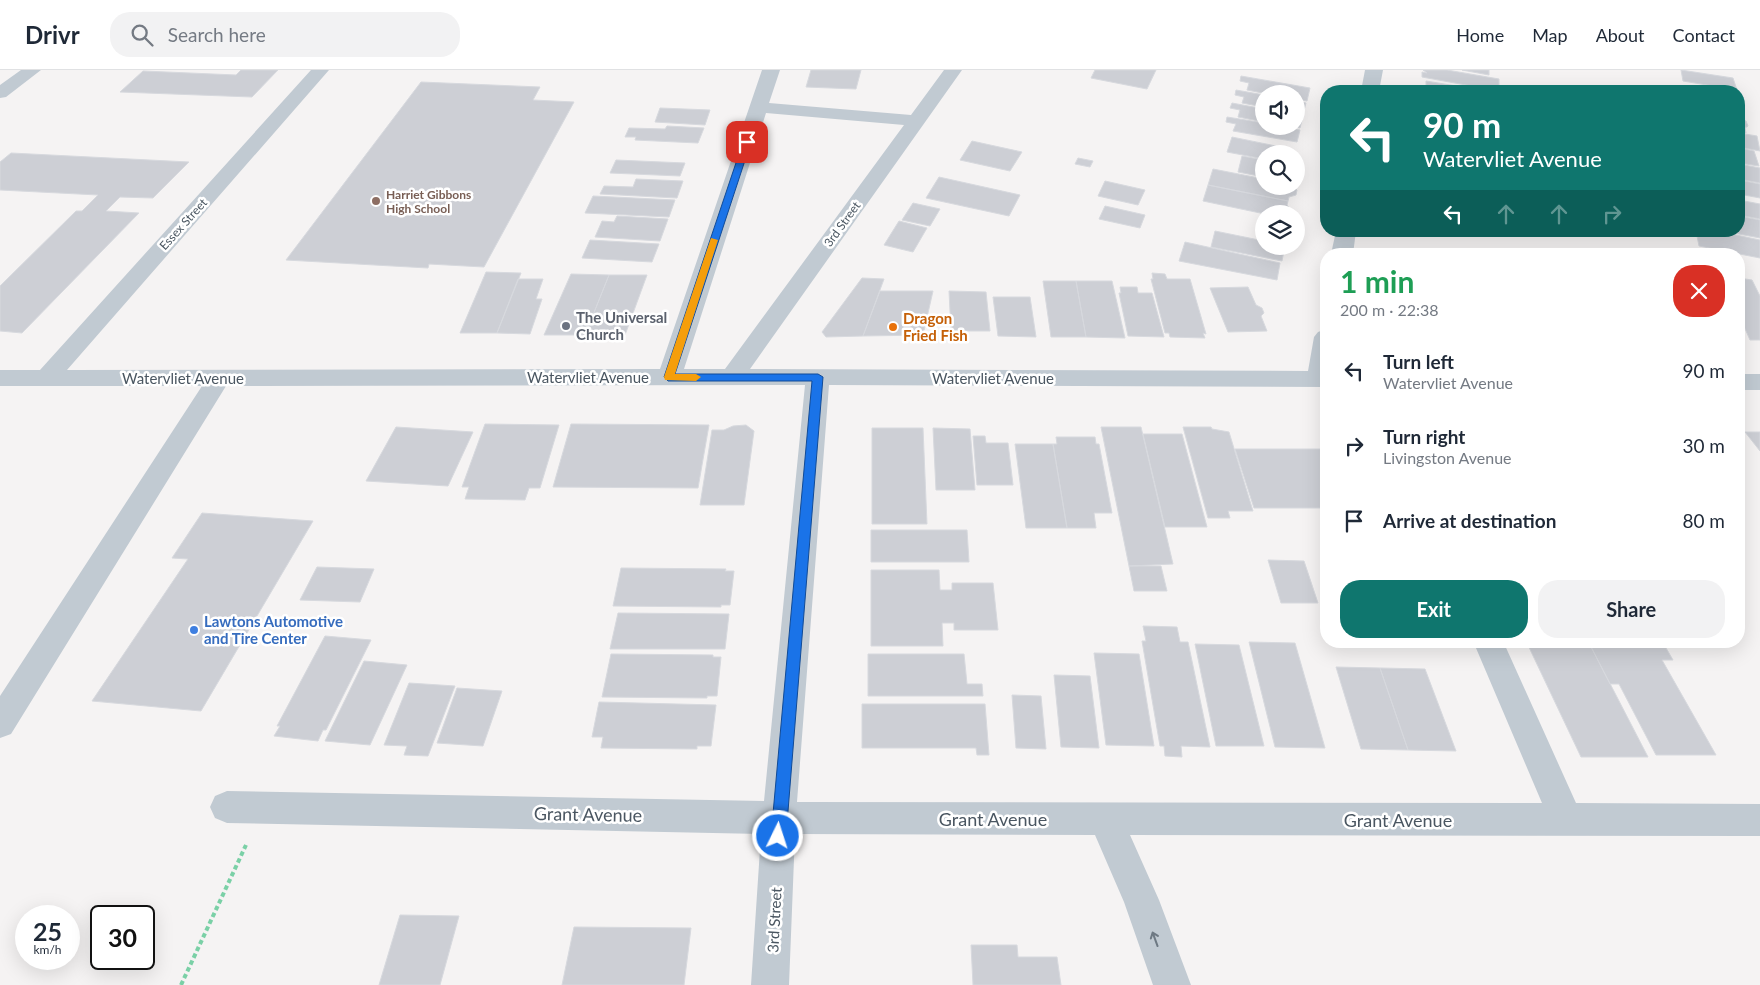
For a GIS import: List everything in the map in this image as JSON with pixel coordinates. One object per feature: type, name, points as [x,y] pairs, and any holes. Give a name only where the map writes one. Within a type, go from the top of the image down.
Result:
[{"type":"street","points":[[0,93],[32,70]]},
{"type":"street","name":"Essex Street","points":[[46,378],[320,70]]},
{"type":"street","points":[[668,377],[771,70]]},
{"type":"street","name":"3rd Street","points":[[732,377],[953,70]]},
{"type":"street","points":[[1371,85],[1374,70]]},
{"type":"street","points":[[758,107],[916,121]]},
{"type":"street","name":"Watervliet Avenue","points":[[0,378],[818,377],[1320,379]]},
{"type":"street","name":"3rd Street","points":[[770,985],[780,818],[818,377]]},
{"type":"street","points":[[0,724],[219,378]]},
{"type":"street","points":[[1745,382],[1760,382]]},
{"type":"street","points":[[1491,648],[1566,820]]},
{"type":"street","name":"Grant Avenue","points":[[226,807],[780,818],[1760,820]]},
{"type":"street","points":[[1106,820],[1141,900],[1172,985]]},
{"type":"path","points":[[182,985],[262,808]]},
{"type":"building","points":[[241,70],[278,70],[252,97],[120,92],[143,71],[236,75]]},
{"type":"building","points":[[811,70],[861,70],[856,89],[806,87]]},
{"type":"building","points":[[1095,70],[1156,70],[1147,89],[1091,78]]},
{"type":"building","points":[[1423,70],[1447,70],[1499,79],[1499,85],[1466,85],[1422,77],[1422,72],[1427,73]]},
{"type":"building","points":[[1462,70],[1489,70],[1489,75]]},
{"type":"building","points":[[1681,70],[1733,78],[1735,85],[1707,85],[1683,81]]},
{"type":"building","points":[[1241,76],[1293,85],[1255,85],[1255,92],[1247,90],[1249,83],[1240,81]]},
{"type":"building","points":[[1426,81],[1450,85],[1426,85]]},
{"type":"building","points":[[421,82],[540,87],[533,100],[574,102],[484,267],[429,264],[428,268],[286,260]]},
{"type":"building","points":[[1305,87],[1310,88],[1307,101],[1305,101]]},
{"type":"building","points":[[1236,90],[1255,93],[1255,105],[1242,103],[1244,97],[1235,95]]},
{"type":"building","points":[[1232,103],[1255,107],[1255,120],[1238,117],[1240,110],[1230,108]]},
{"type":"building","points":[[660,108],[710,110],[705,125],[655,122]]},
{"type":"building","points":[[1227,117],[1255,122],[1255,135],[1233,131],[1236,124],[1226,122]]},
{"type":"building","points":[[667,126],[704,128],[698,143],[635,140],[636,137],[625,137],[629,128],[665,129]]},
{"type":"building","points":[[1745,134],[1757,136],[1760,151],[1745,148]]},
{"type":"building","points":[[1256,135],[1299,135],[1297,142]]},
{"type":"building","points":[[1232,137],[1271,145],[1255,145],[1255,157],[1227,152]]},
{"type":"building","points":[[972,141],[1022,152],[1010,171],[960,160]]},
{"type":"building","points":[[1745,149],[1754,151],[1759,166],[1745,164]]},
{"type":"building","points":[[11,153],[189,162],[153,198],[120,197],[106,211],[139,213],[22,333],[0,331],[0,286],[76,211],[82,211],[98,195],[0,190],[0,162]]},
{"type":"building","points":[[1242,156],[1255,158],[1255,175],[1238,172]]},
{"type":"building","points":[[1078,158],[1093,161],[1090,167],[1075,164]]},
{"type":"building","points":[[616,160],[685,163],[680,176],[610,173]]},
{"type":"building","points":[[1745,165],[1760,168],[1760,183],[1745,180]]},
{"type":"building","points":[[1213,169],[1255,177],[1255,194],[1208,185]]},
{"type":"building","points":[[939,177],[1020,195],[1009,216],[926,198]]},
{"type":"building","points":[[636,179],[683,181],[677,198],[600,194],[604,186],[633,187]]},
{"type":"building","points":[[1105,181],[1145,190],[1138,205],[1098,196]]},
{"type":"building","points":[[1745,181],[1760,184],[1760,198],[1745,195]]},
{"type":"building","points":[[1208,185],[1288,201],[1287,205],[1255,205],[1255,212],[1203,201]]},
{"type":"building","points":[[1258,195],[1296,195],[1289,197],[1288,201]]},
{"type":"building","points":[[593,196],[675,200],[669,217],[585,213]]},
{"type":"building","points":[[1745,201],[1760,204],[1760,219],[1745,216]]},
{"type":"building","points":[[913,203],[940,209],[930,226],[902,220]]},
{"type":"building","points":[[1105,206],[1145,215],[1140,228],[1099,219]]},
{"type":"building","points":[[617,216],[668,219],[660,241],[595,237],[602,221],[614,222]]},
{"type":"building","points":[[1745,217],[1760,220],[1760,238],[1745,235]]},
{"type":"building","points":[[899,221],[927,228],[913,252],[884,245]]},
{"type":"building","points":[[1215,231],[1255,239],[1255,255],[1283,255],[1282,261],[1211,247]]},
{"type":"building","points":[[1697,237],[1745,237],[1760,240],[1760,258],[1745,255],[1745,248],[1709,248],[1699,246]]},
{"type":"building","points":[[590,240],[659,244],[652,262],[582,258]]},
{"type":"building","points":[[1185,242],[1280,263],[1277,280],[1179,261]]},
{"type":"building","points":[[486,272],[521,273],[497,333],[460,333]]},
{"type":"building","points":[[1152,273],[1165,274],[1167,279],[1190,279],[1206,334],[1203,333],[1205,338],[1170,337],[1169,333],[1165,333],[1151,279],[1153,279]]},
{"type":"building","points":[[571,274],[609,275],[585,335],[544,335]]},
{"type":"building","points":[[609,275],[647,275],[625,335],[585,335]]},
{"type":"building","points":[[862,278],[884,279],[863,336],[826,337],[822,332]]},
{"type":"building","points":[[518,279],[543,279],[536,299],[542,299],[530,334],[497,333]]},
{"type":"building","points":[[1745,279],[1752,280],[1760,296],[1760,340],[1750,340],[1745,329]]},
{"type":"building","points":[[1043,281],[1076,281],[1086,337],[1051,337]]},
{"type":"building","points":[[1076,281],[1112,281],[1125,338],[1086,337]]},
{"type":"building","points":[[1120,287],[1137,287],[1138,293],[1152,293],[1164,337],[1128,336],[1119,293],[1121,293]]},
{"type":"building","points":[[1248,287],[1256,305],[1262,308],[1264,313],[1261,316],[1267,331],[1228,332],[1210,288]]},
{"type":"building","points":[[880,291],[933,291],[923,335],[863,336]]},
{"type":"building","points":[[949,291],[986,292],[990,331],[951,331]]},
{"type":"building","points":[[993,297],[1030,297],[1036,337],[998,336]]},
{"type":"building","points":[[485,424],[559,425],[540,488],[529,488],[525,500],[465,499],[469,487],[462,487]]},
{"type":"building","points":[[571,424],[709,425],[698,488],[553,487]]},
{"type":"building","points":[[746,425],[754,431],[744,505],[700,505],[712,430],[724,430],[733,426]]},
{"type":"building","points":[[396,427],[473,432],[448,486],[366,481]]},
{"type":"building","points":[[1101,427],[1141,427],[1173,564],[1129,566]]},
{"type":"building","points":[[1183,427],[1211,427],[1212,429],[1229,432],[1253,511],[1228,511],[1230,518],[1208,518]]},
{"type":"building","points":[[872,428],[923,428],[927,524],[872,524]]},
{"type":"building","points":[[933,428],[970,429],[975,490],[936,490]]},
{"type":"building","points":[[1745,432],[1760,432],[1760,451]]},
{"type":"building","points":[[1143,434],[1182,434],[1207,527],[1165,527]]},
{"type":"building","points":[[973,436],[985,436],[986,443],[1008,443],[1013,485],[977,485]]},
{"type":"building","points":[[1056,437],[1095,437],[1096,444],[1099,444],[1112,513],[1094,513],[1096,528],[1067,528],[1053,444],[1057,444]]},
{"type":"building","points":[[1015,444],[1053,444],[1067,528],[1026,528]]},
{"type":"building","points":[[1235,449],[1320,449],[1320,508],[1254,508]]},
{"type":"building","name":"Lawtons Automotive and Tire Center","points":[[202,513],[313,521],[201,711],[92,701],[188,559],[172,558]]},
{"type":"building","points":[[871,530],[967,530],[969,562],[871,562]]},
{"type":"building","points":[[1268,560],[1304,561],[1318,603],[1281,603]]},
{"type":"building","points":[[1129,566],[1161,566],[1167,591],[1134,591]]},
{"type":"building","points":[[317,567],[374,569],[360,602],[300,600]]},
{"type":"building","points":[[621,568],[726,569],[725,571],[734,571],[730,605],[721,605],[721,607],[613,606]]},
{"type":"building","points":[[871,570],[939,570],[940,590],[952,590],[952,583],[993,583],[998,630],[954,630],[954,623],[942,623],[943,646],[871,646]]},
{"type":"building","points":[[618,613],[729,614],[725,649],[610,649]]},
{"type":"building","points":[[1143,626],[1177,627],[1180,642],[1188,642],[1210,747],[1181,746],[1182,757],[1165,756],[1164,746],[1160,746],[1142,641],[1146,641]]},
{"type":"building","points":[[325,636],[371,640],[326,730],[323,730],[318,741],[274,736],[280,726],[277,726]]},
{"type":"building","points":[[1249,642],[1295,643],[1325,748],[1275,747]]},
{"type":"building","points":[[1195,644],[1239,645],[1264,746],[1216,746]]},
{"type":"building","points":[[1529,648],[1592,648],[1648,757],[1581,757]]},
{"type":"building","points":[[1592,648],[1666,648],[1673,660],[1662,660],[1716,755],[1656,755],[1619,684],[1610,684]]},
{"type":"building","points":[[1094,653],[1139,654],[1154,746],[1106,745]]},
{"type":"building","points":[[611,654],[713,655],[713,657],[721,657],[717,696],[707,696],[707,698],[602,697]]},
{"type":"building","points":[[868,654],[964,654],[967,684],[982,684],[983,696],[868,696]]},
{"type":"building","points":[[364,661],[407,665],[370,745],[325,741]]},
{"type":"building","points":[[1336,667],[1380,668],[1408,750],[1361,749]]},
{"type":"building","points":[[1380,668],[1425,669],[1456,751],[1408,750]]},
{"type":"building","points":[[1054,675],[1090,676],[1099,748],[1061,747]]},
{"type":"building","points":[[409,683],[455,686],[428,756],[404,755],[407,746],[384,745]]},
{"type":"building","points":[[457,688],[502,691],[483,746],[437,743]]},
{"type":"building","points":[[1012,695],[1041,696],[1046,749],[1016,748]]},
{"type":"building","points":[[599,702],[716,705],[711,746],[697,746],[697,749],[601,748],[603,737],[592,737]]},
{"type":"building","points":[[862,704],[985,704],[989,755],[977,755],[976,748],[862,748]]},
{"type":"building","points":[[400,915],[459,916],[440,985],[379,985]]},
{"type":"building","points":[[574,927],[691,928],[684,985],[562,985]]},
{"type":"building","points":[[971,945],[1017,945],[1018,957],[1057,957],[1061,985],[973,985]]},
{"type":"slow traffic","points":[[696,377],[668,377],[714,240]]},
{"type":"place","name":"Harriet Gibbons High School","points":[[376,201]]},
{"type":"place","name":"The Universal Church","points":[[566,326]]},
{"type":"place","name":"Dragon Fried Fish","points":[[893,327]]},
{"type":"place","name":"Lawtons Automotive and Tire Center","points":[[194,630]]},
{"type":"route","points":[[747,142],[668,377],[818,377],[778,836]]}]
